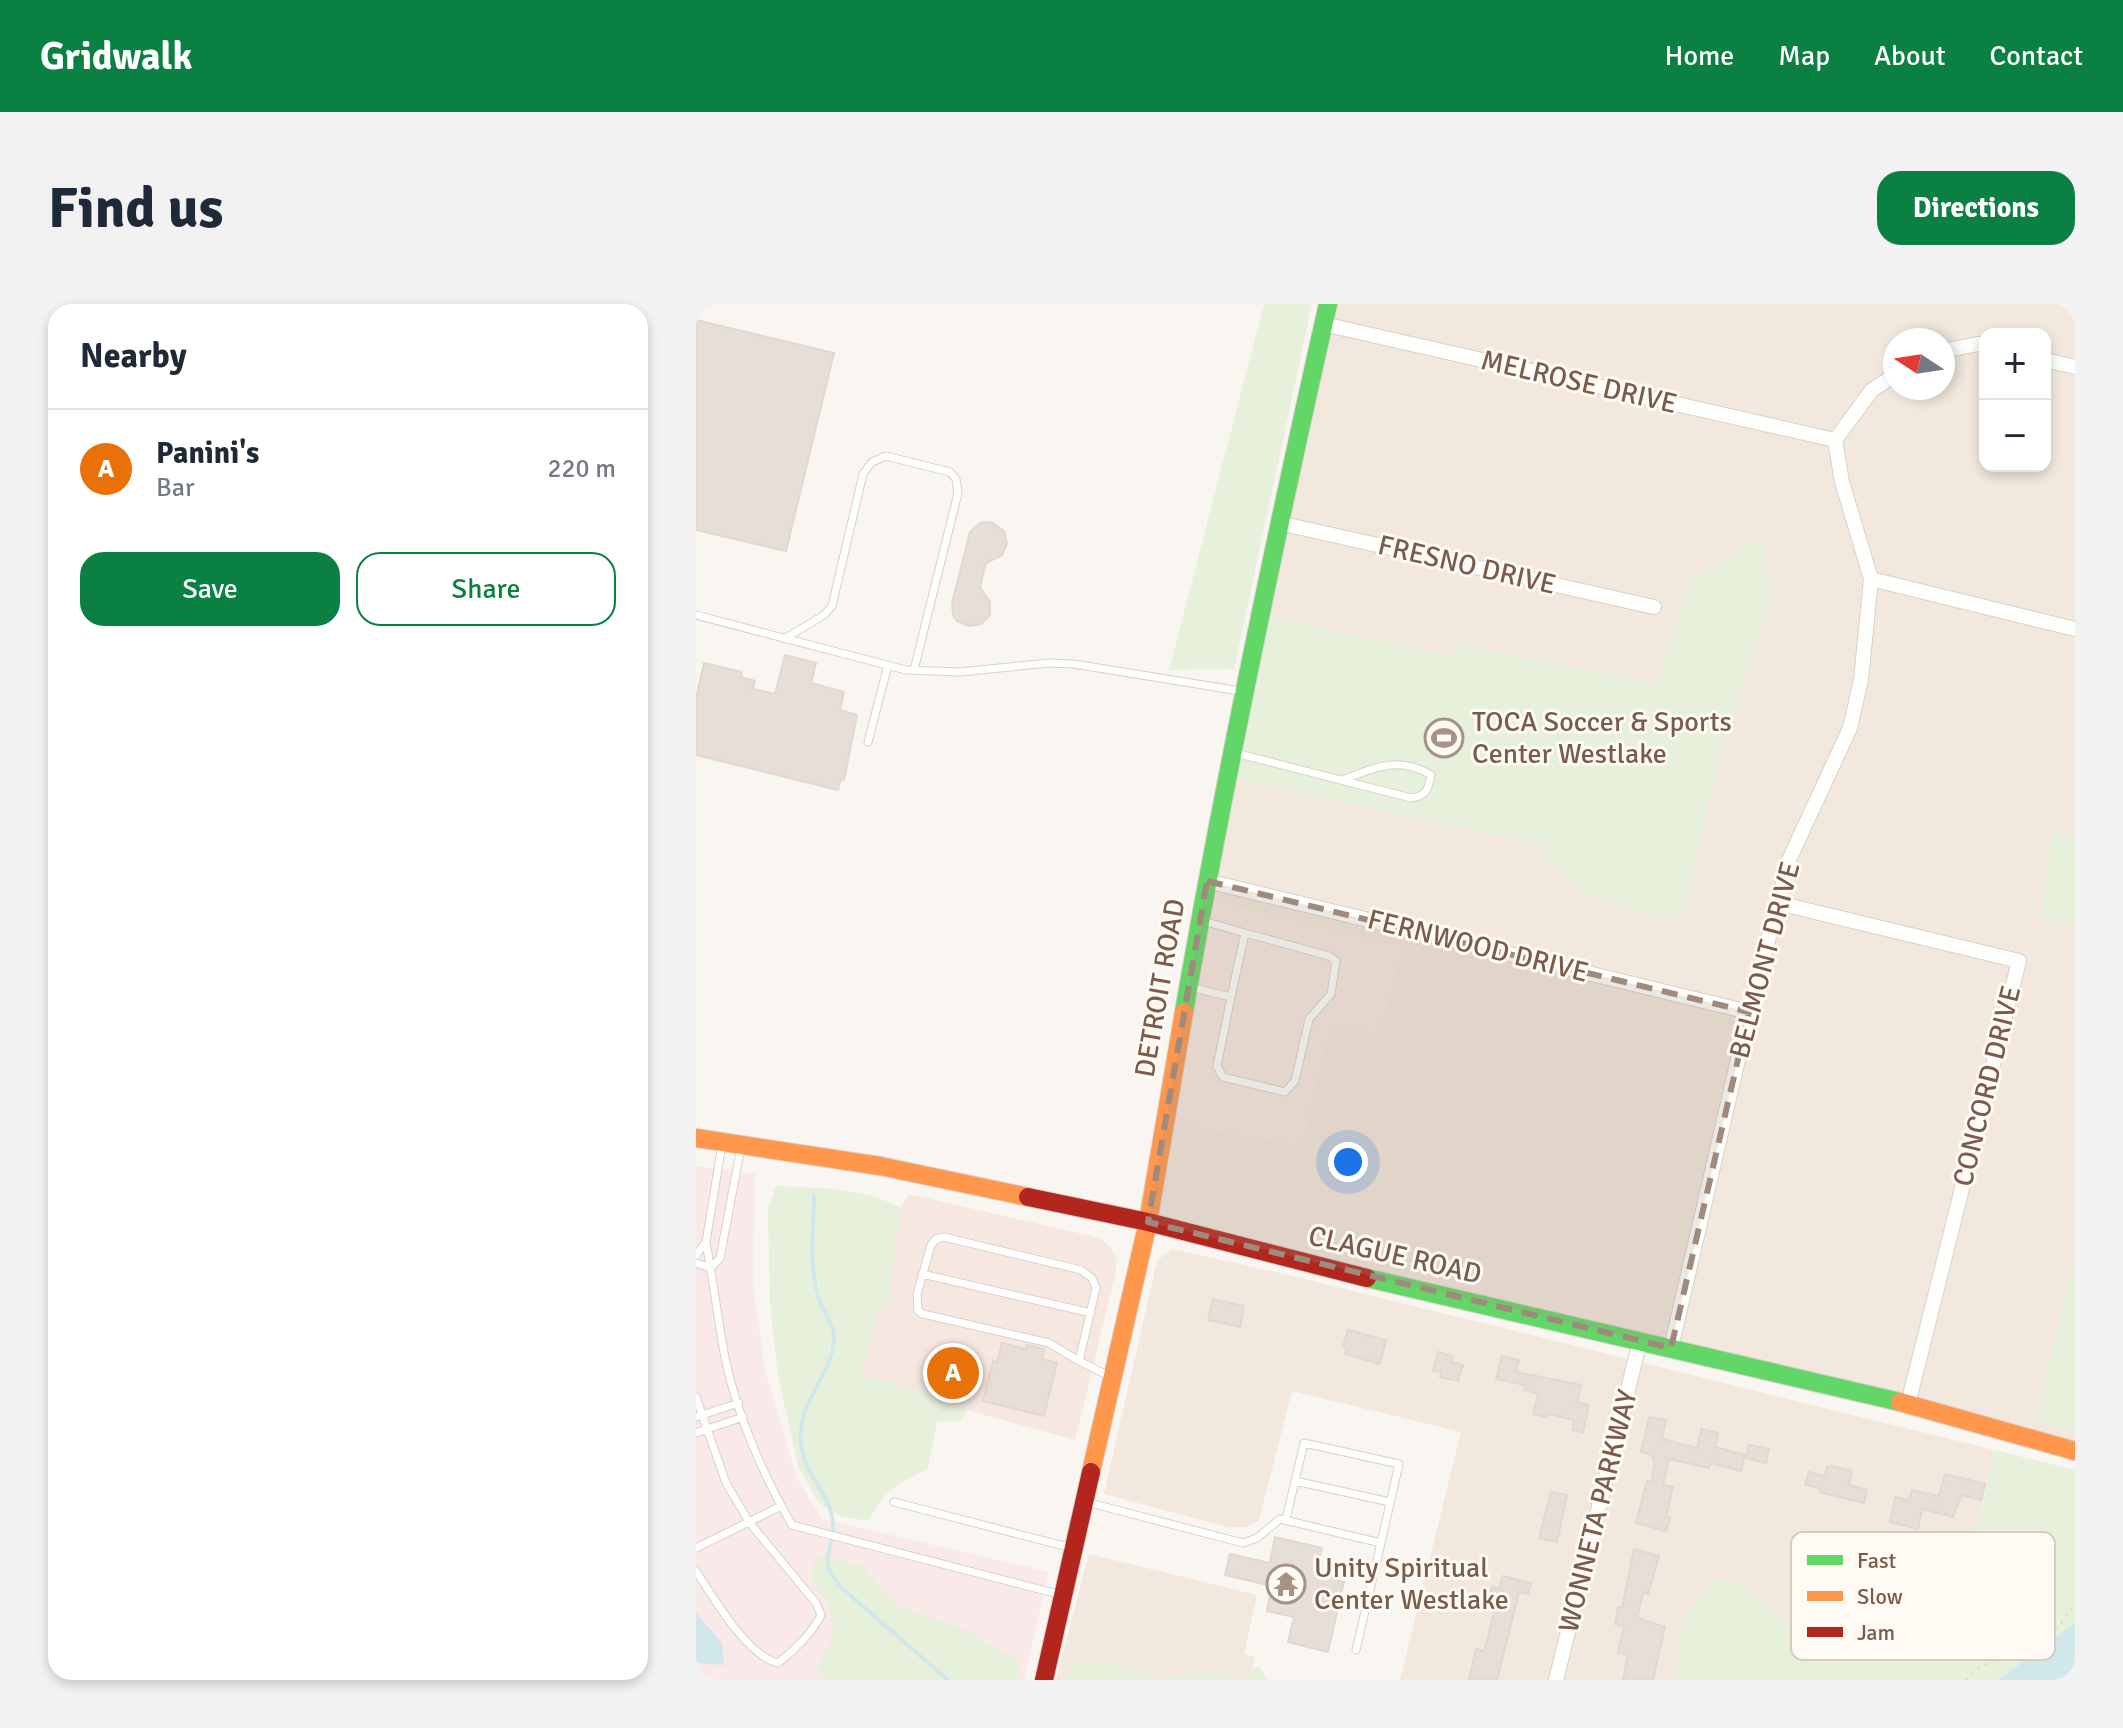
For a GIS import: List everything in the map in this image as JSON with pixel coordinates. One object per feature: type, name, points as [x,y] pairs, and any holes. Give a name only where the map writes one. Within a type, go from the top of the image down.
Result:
[{"type":"main road","name":"DETROIT ROAD","points":[[1044,1680],[1148,1222],[1207,881],[1279,523],[1328,304]]},
{"type":"main road","name":"CLAGUE ROAD","points":[[696,1138],[880,1166],[1148,1222],[1315,1265],[1908,1404],[2075,1451]]},
{"type":"street","name":"MELROSE DRIVE","points":[[1323,324],[1835,440]]},
{"type":"street","points":[[1955,349],[1979,344]]},
{"type":"street","points":[[2051,361],[2075,367]]},
{"type":"street","points":[[1883,383],[1872,390],[1835,440],[1842,482],[1871,579],[2075,629]]},
{"type":"street","name":"FRESNO DRIVE","points":[[1279,523],[1654,607]]},
{"type":"street","name":"BELMONT DRIVE","points":[[1671,1348],[1749,1012],[1789,860],[1850,728],[1861,680],[1871,579]]},
{"type":"street","name":"FERNWOOD DRIVE","points":[[1207,881],[1749,1012]]},
{"type":"street","name":"CONCORD DRIVE","points":[[1778,903],[2019,961],[1908,1404]]},
{"type":"street","name":"WONNETA PARKWAY","points":[[1556,1680],[1640,1341]]},
{"type":"lane","points":[[784,639],[824,615],[832,606],[863,474],[872,462],[886,456],[950,472],[956,479],[958,493],[914,670]]},
{"type":"lane","points":[[696,615],[914,670],[960,672],[1049,663],[1074,664],[1245,692]]},
{"type":"lane","points":[[868,742],[888,665]]},
{"type":"lane","points":[[1233,752],[1411,798],[1421,797],[1428,791],[1431,775],[1416,766],[1382,764],[1343,780]]},
{"type":"lane","points":[[1200,920],[1329,956],[1336,961],[1331,994],[1309,1019],[1295,1081],[1285,1092],[1223,1077],[1217,1066],[1245,933]]},
{"type":"lane","points":[[1188,987],[1231,997]]},
{"type":"lane","points":[[722,1142],[706,1242],[726,1360],[743,1417],[792,1525],[1063,1595]]},
{"type":"lane","points":[[711,1268],[720,1258],[741,1145]]},
{"type":"lane","points":[[1079,1361],[1096,1288],[1092,1278],[1081,1270],[944,1237],[936,1239],[931,1245],[916,1307],[923,1314],[1049,1343],[1079,1361],[1113,1377]]},
{"type":"lane","points":[[696,1255],[706,1242]]},
{"type":"lane","points":[[696,1263],[711,1268]]},
{"type":"lane","points":[[922,1274],[1091,1313]]},
{"type":"lane","points":[[696,1397],[699,1416],[726,1483],[749,1522],[816,1603],[821,1615],[787,1656],[778,1663],[768,1661],[728,1621],[696,1571]]},
{"type":"lane","points":[[699,1416],[739,1403]]},
{"type":"lane","points":[[696,1433],[743,1417]]},
{"type":"lane","points":[[1286,1519],[1304,1443],[1399,1464],[1356,1650]]},
{"type":"lane","points":[[1295,1481],[1390,1502]]},
{"type":"lane","points":[[894,1502],[1074,1548]]},
{"type":"lane","points":[[1084,1502],[1243,1543],[1257,1538],[1274,1522],[1286,1519],[1381,1543]]},
{"type":"lane","points":[[696,1548],[781,1506]]},
{"type":"path","points":[[2055,1630],[2075,1605]]},
{"type":"path","points":[[1966,1680],[1991,1660]]},
{"type":"highlighted area","points":[[1207,881],[1749,1012],[1671,1348],[1148,1222]]},
{"type":"shaded area","points":[[1328,304],[2075,304],[2075,1451],[1148,1222]]},
{"type":"shaded area","points":[[1204,898],[1403,946],[1380,1034],[1331,1023],[1302,1146],[1165,1122]]},
{"type":"shaded area","points":[[696,1166],[755,1174],[753,1283],[765,1370],[797,1478],[822,1519],[1049,1572],[1024,1680],[696,1680]]},
{"type":"shaded area","points":[[909,1194],[1091,1236],[1111,1248],[1117,1260],[1114,1280],[1075,1440],[967,1410],[888,1381],[862,1376],[878,1313],[889,1301],[900,1208]]},
{"type":"shaded area","points":[[1172,1249],[1297,1277],[1994,1450],[1977,1532],[1791,1532],[1791,1660],[1950,1660],[1946,1680],[1400,1680],[1461,1432],[1292,1391],[1259,1520],[1248,1527],[1227,1527],[1104,1494],[1159,1259]]},
{"type":"shaded area","points":[[1089,1554],[1257,1595],[1244,1654],[1255,1657],[1250,1680],[1056,1680]]},
{"type":"green space","points":[[1264,304],[1312,304],[1234,669],[1169,670]]},
{"type":"green space","name":"TOCA Soccer & Sports Center Westlake","points":[[1762,537],[1771,599],[1720,757],[1682,916],[1661,918],[1577,889],[1544,855],[1547,846],[1228,777],[1261,615],[1451,656],[1454,644],[1658,684],[1692,580]]},
{"type":"green space","points":[[2052,833],[2075,841],[2075,923],[2041,922]]},
{"type":"green space","points":[[776,1186],[855,1192],[900,1208],[889,1301],[878,1313],[862,1376],[888,1381],[967,1410],[961,1421],[937,1422],[928,1469],[892,1489],[880,1501],[869,1521],[840,1516],[818,1502],[798,1466],[778,1376],[770,1303],[768,1211]]},
{"type":"green space","points":[[2075,1253],[2075,1431],[2036,1421]]},
{"type":"green space","points":[[1994,1450],[2075,1470],[2075,1680],[1676,1680],[1682,1624],[1714,1580],[1736,1581],[1791,1624],[1791,1660],[2055,1660],[2055,1532],[1968,1532],[1981,1515]]},
{"type":"green space","points":[[815,1554],[862,1566],[899,1606],[967,1630],[1020,1663],[1016,1680],[826,1680],[817,1669],[831,1640],[834,1624],[826,1600],[812,1580]]},
{"type":"green space","points":[[1076,1664],[1125,1665],[1155,1679],[1218,1671],[1243,1680],[1067,1680]]},
{"type":"green space","points":[[1259,1665],[1267,1680],[1243,1680]]},
{"type":"water","points":[[696,1613],[722,1643],[724,1665],[696,1663]]},
{"type":"water","points":[[2075,1623],[2075,1680],[1998,1680],[2025,1660],[2055,1660],[2055,1638]]},
{"type":"building","points":[[696,320],[834,353],[786,551],[696,530]]},
{"type":"building","points":[[987,522],[1004,531],[1007,544],[1002,555],[986,563],[980,587],[990,602],[990,615],[981,624],[969,626],[957,621],[952,603],[970,532],[980,523]]},
{"type":"building","points":[[785,655],[816,663],[811,683],[844,692],[840,710],[857,715],[844,780],[841,779],[838,790],[696,755],[696,698],[704,663],[742,672],[741,677],[755,681],[753,689],[775,694]]},
{"type":"building","points":[[1213,1299],[1244,1306],[1240,1327],[1208,1320]]},
{"type":"building","points":[[1348,1330],[1386,1340],[1380,1364],[1345,1354],[1347,1348],[1343,1347]]},
{"type":"building","points":[[1002,1343],[1026,1349],[1027,1345],[1044,1349],[1042,1359],[1057,1363],[1044,1416],[983,1401],[993,1361],[997,1363]]},
{"type":"building","points":[[1438,1352],[1453,1356],[1451,1362],[1463,1365],[1458,1381],[1440,1377],[1441,1372],[1433,1371]]},
{"type":"building","points":[[1502,1356],[1519,1360],[1516,1372],[1581,1385],[1577,1402],[1589,1405],[1583,1432],[1572,1430],[1574,1420],[1533,1414],[1538,1394],[1524,1390],[1525,1385],[1496,1379]]},
{"type":"building","points":[[1649,1417],[1666,1420],[1662,1439],[1697,1448],[1701,1429],[1718,1433],[1715,1447],[1745,1455],[1741,1471],[1710,1463],[1709,1468],[1669,1459],[1663,1485],[1673,1487],[1666,1531],[1636,1523],[1655,1463],[1651,1454],[1641,1452]]},
{"type":"building","points":[[1749,1445],[1769,1449],[1766,1463],[1746,1458]]},
{"type":"building","points":[[1827,1467],[1850,1470],[1849,1485],[1867,1490],[1864,1503],[1819,1492],[1820,1488],[1805,1485],[1809,1472],[1824,1476]]},
{"type":"building","points":[[1945,1474],[1985,1484],[1981,1500],[1962,1495],[1953,1517],[1922,1509],[1918,1529],[1890,1522],[1895,1497],[1909,1500],[1912,1490],[1939,1496]]},
{"type":"building","points":[[1551,1492],[1567,1495],[1557,1542],[1539,1538]]},
{"type":"building","points":[[1275,1537],[1322,1548],[1316,1571],[1333,1575],[1333,1579],[1344,1582],[1328,1652],[1288,1642],[1294,1617],[1267,1611],[1272,1586],[1225,1575],[1230,1554],[1270,1563]]},
{"type":"building","points":[[1634,1549],[1659,1556],[1648,1594],[1643,1593],[1637,1618],[1665,1627],[1653,1680],[1623,1680],[1628,1655],[1618,1653],[1624,1626],[1615,1624],[1618,1607],[1622,1608]]},
{"type":"building","points":[[1503,1576],[1531,1583],[1528,1594],[1519,1592],[1497,1680],[1469,1680],[1476,1649],[1484,1651],[1488,1637],[1495,1608],[1488,1606],[1492,1587],[1499,1589]]},
{"type":"waterway","points":[[814,1195],[814,1274],[819,1299],[831,1324],[834,1339],[830,1360],[806,1408],[801,1436],[807,1465],[831,1513],[833,1527],[828,1565],[843,1589],[948,1680]]},
{"type":"traffic: fast","points":[[1184,1012],[1216,834],[1328,304]]},
{"type":"traffic: fast","points":[[1367,1278],[1900,1402]]},
{"type":"traffic: slow","points":[[1091,1472],[1148,1222],[1184,1012]]},
{"type":"traffic: slow","points":[[696,1138],[880,1166],[1028,1197]]},
{"type":"traffic: slow","points":[[1900,1402],[2075,1451]]},
{"type":"traffic: jam","points":[[1028,1197],[1148,1222],[1367,1278]]},
{"type":"traffic: jam","points":[[1044,1680],[1091,1472]]},
{"type":"place","name":"TOCA Soccer & Sports Center Westlake","points":[[1444,738]]},
{"type":"place","name":"Panini's","points":[[953,1373]]},
{"type":"place","name":"Unity Spiritual Center Westlake","points":[[1286,1584]]}]
